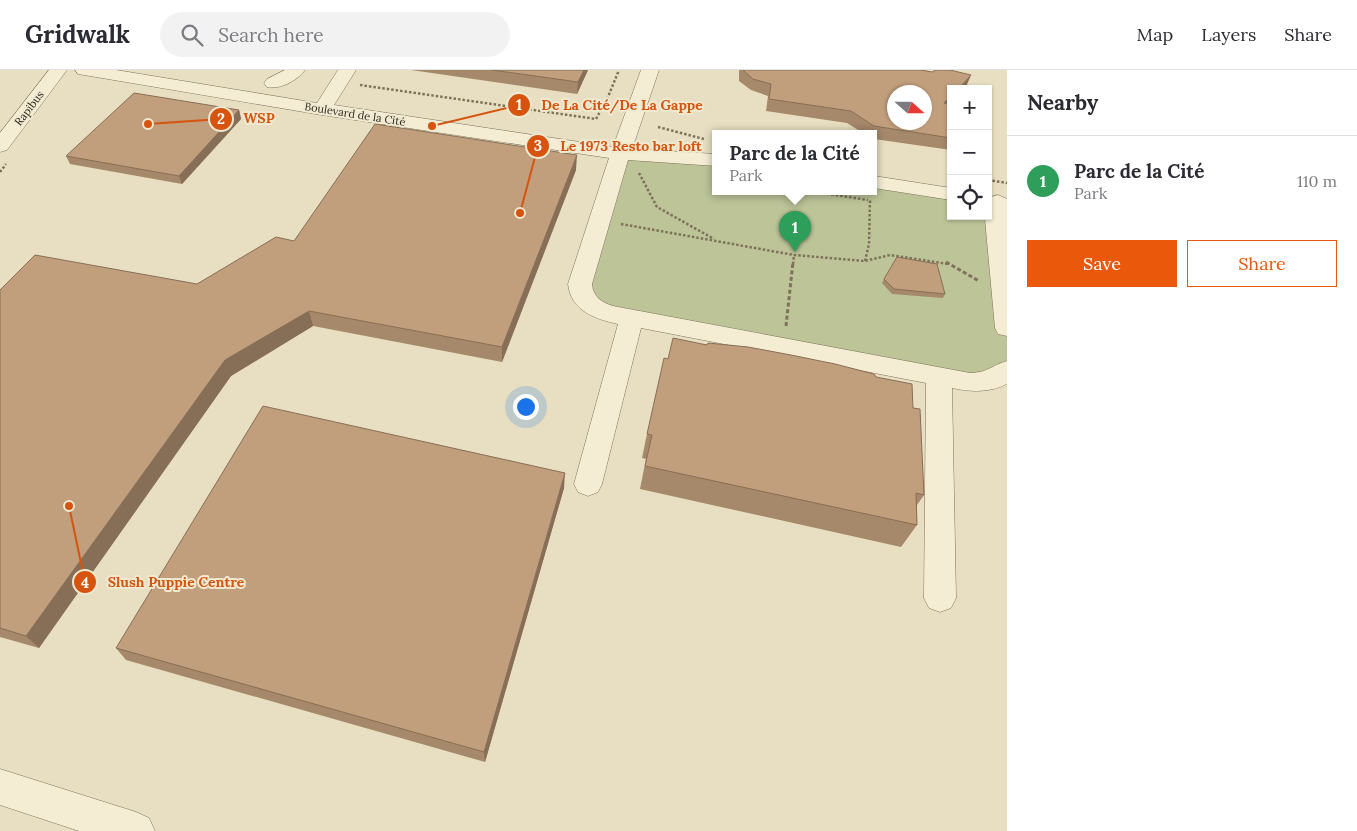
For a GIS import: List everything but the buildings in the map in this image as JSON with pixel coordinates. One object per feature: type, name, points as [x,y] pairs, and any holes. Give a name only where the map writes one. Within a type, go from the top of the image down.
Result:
[{"type":"street","name":"Rapibus","points":[[0,146],[58,70]]},
{"type":"street","name":"Boulevard de la Cité","points":[[84,70],[322,109],[712,159]]},
{"type":"street","points":[[650,70],[580,284],[580,293],[597,310],[970,382],[988,382],[1007,370]]},
{"type":"street","name":"Boulevard de la Cité","points":[[264,81],[322,82],[353,95]]},
{"type":"street","points":[[322,82],[322,109]]},
{"type":"street","name":"Boulevard de la Cité","points":[[623,148],[712,148]]},
{"type":"street","points":[[877,191],[947,194]]},
{"type":"street","points":[[1000,197],[996,219],[1001,285],[1007,328]]},
{"type":"street","points":[[588,484],[632,318]]},
{"type":"street","points":[[939,376],[940,598]]},
{"type":"street","points":[[0,787],[136,831]]},
{"type":"path","points":[[322,82],[596,119],[608,97],[618,70]]},
{"type":"path","points":[[658,126],[712,148]]},
{"type":"path","points":[[623,148],[657,207],[716,241]]},
{"type":"path","points":[[992,186],[1000,197]]},
{"type":"path","points":[[865,260],[869,244],[872,195]]},
{"type":"path","points":[[600,220],[794,255],[865,260],[890,255],[945,262],[980,282],[1001,285]]},
{"type":"path","points":[[784,347],[794,255]]},
{"type":"green space","points":[[620,154],[712,160],[712,195],[877,195],[877,182],[947,193],[947,220],[992,220],[992,200],[998,201],[1007,328],[1007,370],[988,382],[587,302]]},
{"type":"place","name":"WSP","points":[[148,124]]},
{"type":"place","name":"De La Cité/De La Gappe","points":[[432,126]]},
{"type":"place","name":"Le 1973 Resto bar loft","points":[[520,213]]},
{"type":"place","name":"Parc de la Cité","points":[[795,252]]},
{"type":"place","name":"Slush Puppie Centre","points":[[69,506]]}]
